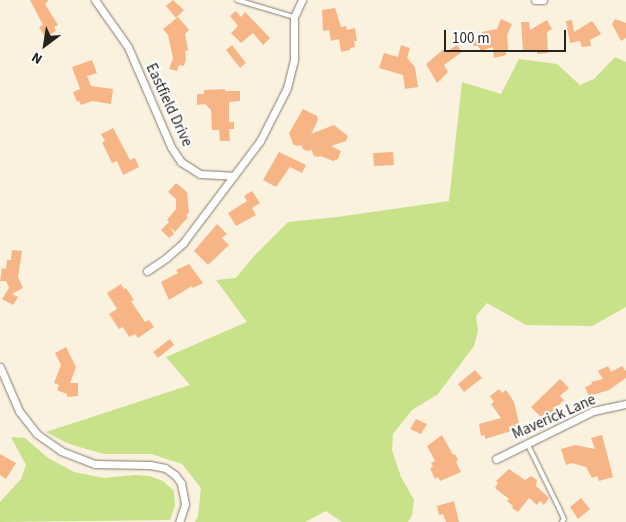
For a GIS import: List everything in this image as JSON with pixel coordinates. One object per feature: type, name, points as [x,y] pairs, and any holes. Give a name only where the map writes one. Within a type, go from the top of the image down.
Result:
[{"type":"street","name":"Eastfield Drive","points":[[95,0],[128,47],[171,147],[181,162],[200,174],[234,176]]},
{"type":"street","points":[[147,271],[183,243],[260,141],[287,88],[294,58],[294,17],[302,0]]},
{"type":"street","points":[[535,0],[543,0]]},
{"type":"street","points":[[0,367],[19,411],[37,434],[61,451],[95,464],[150,465],[165,468],[175,475],[184,493],[185,504],[179,522]]},
{"type":"street","name":"Maverick Lane","points":[[496,459],[593,411],[626,404]]},
{"type":"lane","points":[[237,0],[294,17]]},
{"type":"lane","points":[[527,443],[564,519],[562,522]]},
{"type":"green space","points":[[615,57],[626,62],[626,307],[592,326],[526,325],[487,303],[476,316],[478,331],[474,346],[438,394],[412,410],[393,434],[392,450],[401,477],[414,500],[412,515],[408,522],[342,522],[326,511],[305,522],[195,522],[198,516],[201,488],[182,464],[151,454],[104,454],[69,444],[46,432],[190,385],[166,357],[247,322],[216,280],[236,278],[254,256],[288,222],[449,201],[462,82],[501,94],[519,59],[557,64],[580,85],[594,79]]},
{"type":"green space","points":[[11,437],[25,438],[48,458],[74,472],[104,478],[134,475],[149,476],[163,481],[174,491],[175,506],[170,520],[0,522],[0,502],[21,479],[26,465]]},
{"type":"building","points":[[30,0],[49,0],[45,4],[58,25],[54,27],[56,31],[45,37],[39,27],[43,25]]},
{"type":"building","points":[[173,0],[184,10],[176,18],[166,6]]},
{"type":"building","points":[[335,8],[341,27],[346,26],[347,30],[355,28],[357,41],[354,41],[355,47],[350,48],[350,50],[341,52],[339,39],[331,41],[329,30],[323,31],[322,10]]},
{"type":"building","points":[[236,11],[241,17],[245,12],[270,38],[263,45],[253,33],[241,43],[231,33],[238,26],[230,16]]},
{"type":"building","points":[[178,17],[189,30],[185,34],[188,50],[185,51],[186,59],[184,66],[179,65],[177,71],[169,69],[173,58],[168,35],[163,29]]},
{"type":"building","points":[[501,19],[512,24],[507,35],[508,50],[506,50],[506,55],[494,58],[493,47],[481,51],[478,46],[473,46],[474,41],[482,35],[482,32],[497,29]]},
{"type":"building","points":[[615,19],[626,23],[626,38],[621,41],[612,24]]},
{"type":"building","points":[[547,20],[552,29],[547,32],[548,53],[537,54],[537,50],[523,51],[521,22],[529,22],[530,30]]},
{"type":"building","points":[[572,20],[574,32],[592,21],[601,34],[590,40],[591,46],[582,47],[580,41],[570,43],[566,21]]},
{"type":"building","points":[[232,45],[246,63],[240,68],[226,50]]},
{"type":"building","points":[[401,45],[410,48],[407,58],[415,67],[418,87],[405,89],[403,75],[379,68],[384,53],[398,57]]},
{"type":"building","points":[[457,45],[462,52],[444,65],[448,72],[437,83],[426,64],[444,49],[446,52]]},
{"type":"building","points":[[92,60],[97,73],[87,76],[91,86],[113,89],[111,104],[92,101],[81,105],[79,101],[77,102],[73,92],[80,89],[72,67]]},
{"type":"building","points":[[225,89],[225,91],[240,91],[240,101],[229,102],[229,122],[234,122],[234,129],[229,129],[230,141],[220,141],[219,130],[212,130],[211,110],[205,104],[197,105],[197,94],[204,94],[204,90]]},
{"type":"building","points":[[303,109],[317,116],[318,120],[311,134],[334,125],[348,136],[346,141],[331,146],[341,151],[338,159],[333,161],[321,156],[317,157],[313,155],[312,150],[307,151],[301,145],[293,144],[289,133]]},
{"type":"building","points":[[113,128],[130,160],[135,158],[139,167],[123,175],[117,161],[112,163],[102,142],[105,141],[101,134]]},
{"type":"building","points":[[279,152],[306,165],[302,173],[290,167],[276,187],[263,180]]},
{"type":"building","points":[[393,152],[394,165],[374,166],[373,153]]},
{"type":"building","points":[[176,183],[187,192],[189,212],[186,216],[188,217],[175,232],[170,227],[174,234],[169,238],[161,230],[169,222],[167,220],[176,209],[176,199],[168,192]]},
{"type":"building","points":[[252,191],[260,203],[252,208],[256,215],[236,226],[228,213],[247,201],[244,196]]},
{"type":"building","points":[[217,224],[227,234],[222,238],[229,245],[208,265],[194,251]]},
{"type":"building","points":[[12,250],[22,251],[18,277],[23,288],[12,294],[18,297],[13,305],[2,299],[9,288],[6,281],[0,281],[2,268],[6,269],[7,260],[11,260]]},
{"type":"building","points":[[189,264],[203,283],[193,288],[192,286],[169,300],[161,282],[178,273],[176,270]]},
{"type":"building","points":[[121,284],[134,300],[131,301],[145,322],[149,320],[154,327],[138,338],[135,334],[129,337],[123,327],[119,329],[109,314],[117,309],[107,293]]},
{"type":"building","points":[[170,339],[174,345],[158,358],[153,352]]},
{"type":"building","points":[[66,347],[76,367],[70,383],[78,383],[78,396],[67,397],[67,394],[57,390],[59,385],[54,383],[61,365],[55,353]]},
{"type":"building","points":[[608,366],[611,372],[622,366],[626,371],[626,378],[609,390],[589,396],[585,387],[592,384],[591,382],[603,379],[598,371]]},
{"type":"building","points":[[475,370],[482,378],[464,392],[458,384]]},
{"type":"building","points":[[560,379],[569,388],[560,396],[564,400],[544,420],[531,407]]},
{"type":"building","points":[[499,389],[502,393],[506,390],[514,402],[520,428],[485,439],[485,435],[481,436],[479,424],[501,418],[491,404],[494,402],[490,396]]},
{"type":"building","points":[[416,419],[427,424],[421,434],[410,429]]},
{"type":"building","points":[[442,435],[453,455],[455,454],[458,460],[456,462],[461,472],[440,481],[438,477],[435,479],[430,468],[433,467],[431,463],[435,461],[427,446]]},
{"type":"building","points":[[602,435],[613,477],[599,481],[597,476],[592,478],[586,467],[572,463],[566,465],[561,449],[575,445],[595,449],[591,438]]},
{"type":"building","points":[[0,454],[16,463],[6,479],[0,475]]},
{"type":"building","points":[[509,469],[525,480],[531,476],[537,480],[536,486],[549,498],[544,505],[540,501],[537,505],[529,498],[518,512],[512,508],[513,506],[507,501],[509,499],[495,488],[498,483],[496,481]]},
{"type":"building","points":[[581,498],[590,509],[578,519],[570,507]]},
{"type":"building","points":[[454,501],[459,522],[446,522],[443,514],[439,515],[437,506]]}]
